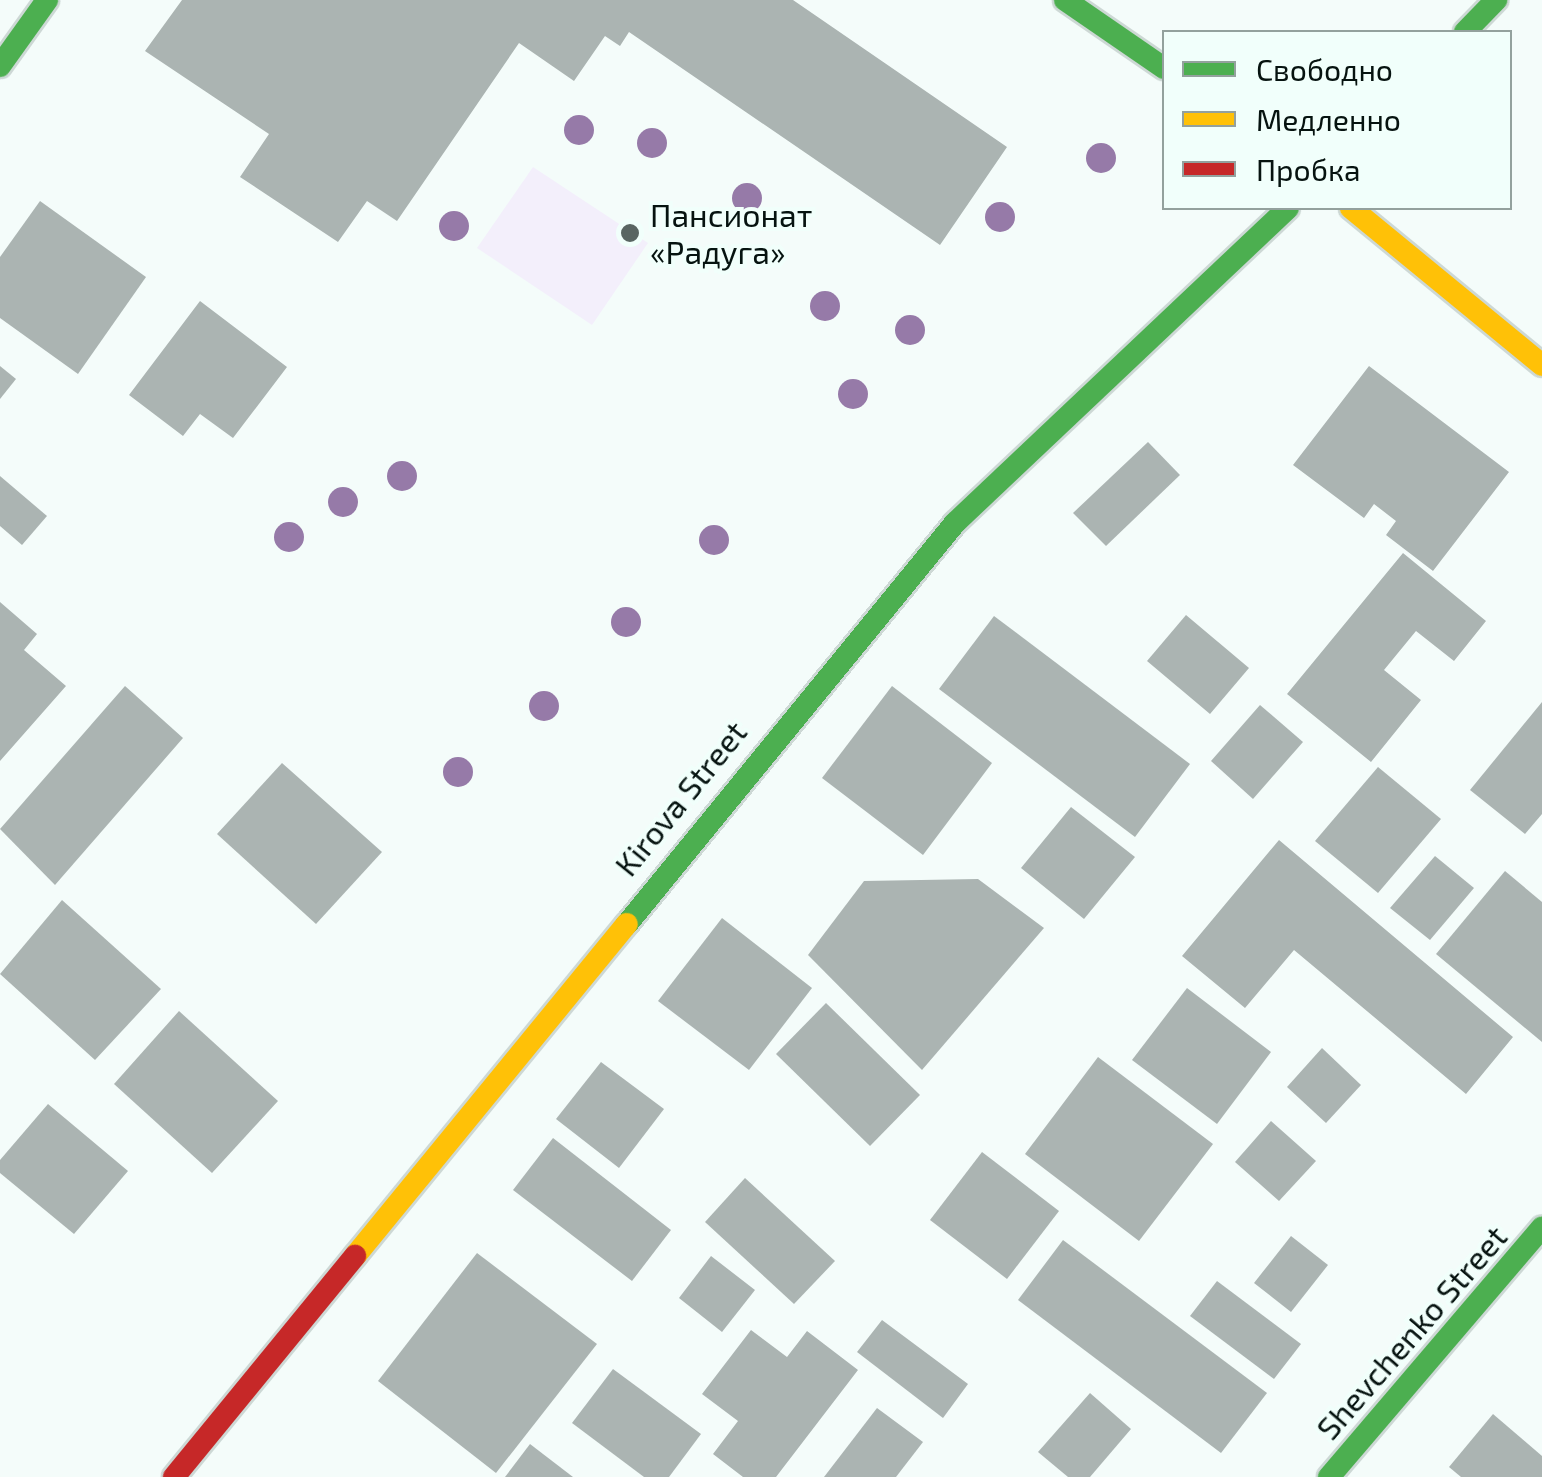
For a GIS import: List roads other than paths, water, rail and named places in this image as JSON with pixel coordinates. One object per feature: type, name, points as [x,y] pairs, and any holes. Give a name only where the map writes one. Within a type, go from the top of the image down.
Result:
[{"type":"main road","points":[[0,66],[47,0]]},
{"type":"main road","points":[[1065,0],[1162,67]]},
{"type":"main road","points":[[1466,30],[1496,0]]},
{"type":"main road","name":"Kirova Street","points":[[174,1477],[955,523],[1069,405],[1286,210]]},
{"type":"main road","points":[[1353,210],[1542,366]]},
{"type":"main road","name":"Shevchenko Street","points":[[1328,1477],[1542,1228]]},
{"type":"place","name":"Пансионат «Радуга»","points":[[630,233]]}]
